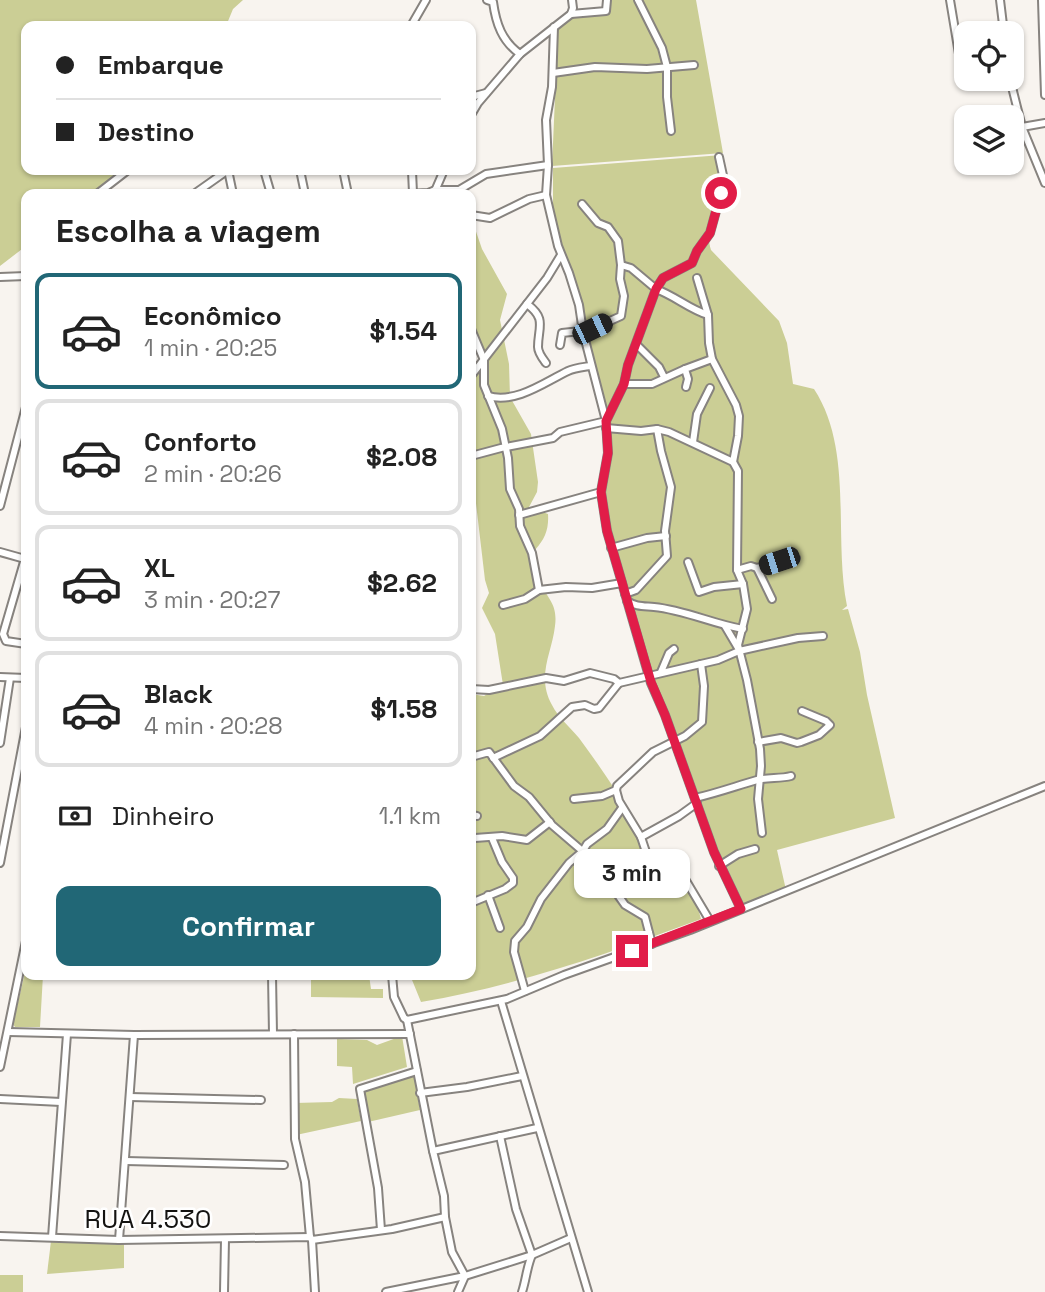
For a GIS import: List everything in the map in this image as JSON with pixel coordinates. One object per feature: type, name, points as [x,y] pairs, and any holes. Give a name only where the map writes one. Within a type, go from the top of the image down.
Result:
[{"type":"street","points":[[414,21],[426,0]]},
{"type":"street","points":[[486,0],[494,2],[497,25],[510,47],[520,54]]},
{"type":"street","points":[[571,14],[572,0]]},
{"type":"street","points":[[476,108],[520,54],[571,14],[606,11],[607,0]]},
{"type":"street","points":[[639,0],[662,48],[667,68],[671,131]]},
{"type":"street","points":[[950,0],[954,24]]},
{"type":"street","points":[[1000,0],[1003,21]]},
{"type":"street","points":[[1042,0],[1045,94]]},
{"type":"street","points":[[554,27],[553,74],[545,120],[548,164],[546,195],[561,255],[579,305],[590,366],[606,424],[608,453],[601,492],[607,531],[648,675],[719,866],[741,909]]},
{"type":"street","points":[[553,74],[595,67],[667,68],[694,65]]},
{"type":"street","points":[[476,96],[488,92]]},
{"type":"street","points":[[1024,127],[1045,123]]},
{"type":"street","points":[[1024,132],[1045,183]]},
{"type":"street","points":[[606,424],[624,384],[625,373],[656,289],[663,278],[692,263],[710,233],[724,180],[719,157]]},
{"type":"street","points":[[461,189],[486,174],[548,164]]},
{"type":"street","points":[[103,189],[122,175]]},
{"type":"street","points":[[201,189],[221,175]]},
{"type":"street","points":[[476,216],[491,218],[529,199],[546,195]]},
{"type":"street","points":[[560,345],[562,333],[583,332],[622,314],[624,296],[620,273],[620,246],[608,227],[598,223],[582,204]]},
{"type":"street","points":[[476,370],[561,255]]},
{"type":"street","points":[[621,265],[631,268],[656,289],[708,315]]},
{"type":"street","points":[[0,277],[21,276]]},
{"type":"street","points":[[697,278],[708,315],[712,359],[739,416],[733,462]]},
{"type":"street","points":[[527,304],[538,314],[538,348],[546,363]]},
{"type":"street","points":[[476,341],[484,360],[484,385],[502,429],[510,489],[519,514],[520,526],[532,553],[540,590]]},
{"type":"street","points":[[637,345],[659,367],[664,377]]},
{"type":"street","points":[[624,384],[652,384],[712,359]]},
{"type":"street","points":[[488,397],[496,399],[527,392],[568,371],[590,366]]},
{"type":"street","points":[[685,369],[688,379],[686,387]]},
{"type":"street","points":[[693,442],[697,414],[710,388]]},
{"type":"street","points":[[476,455],[553,438],[560,432],[606,424],[641,431],[657,429],[679,435],[733,462],[739,481],[737,570],[743,584],[747,615],[739,650]]},
{"type":"street","points":[[0,506],[21,427]]},
{"type":"street","points":[[626,598],[667,556],[666,536],[671,487],[657,429]]},
{"type":"street","points":[[0,469],[10,470]]},
{"type":"street","points":[[519,514],[601,492]]},
{"type":"street","points":[[611,548],[666,536]]},
{"type":"street","points":[[0,552],[21,558]]},
{"type":"street","points":[[737,570],[796,558]]},
{"type":"street","points":[[688,562],[699,592],[714,587],[743,584]]},
{"type":"street","points":[[757,568],[772,599]]},
{"type":"street","points":[[21,575],[3,634],[6,642],[21,644]]},
{"type":"street","points":[[503,605],[525,599],[540,590],[566,587],[592,589],[622,583]]},
{"type":"street","points":[[626,598],[635,606],[681,611],[725,626],[743,629]]},
{"type":"street","points":[[725,626],[739,650],[747,680],[758,742],[761,779],[758,799],[762,832]]},
{"type":"street","points":[[493,758],[540,736],[572,707],[585,705],[599,708],[619,683],[719,660],[739,650],[798,638],[823,636]]},
{"type":"street","points":[[661,672],[669,653],[674,649]]},
{"type":"street","points":[[575,799],[602,796],[616,790],[653,752],[694,730],[704,719],[701,664]]},
{"type":"street","points":[[476,689],[489,690],[546,678],[564,681],[590,673],[614,679],[619,683]]},
{"type":"street","points":[[0,677],[21,678]]},
{"type":"street","points":[[0,743],[10,678]]},
{"type":"street","points":[[758,742],[781,738],[802,742],[818,735],[830,725],[827,721],[802,711]]},
{"type":"street","points":[[476,756],[489,752],[511,783],[529,797],[550,822],[602,870],[625,905],[645,917],[652,944]]},
{"type":"street","points":[[0,863],[21,753]]},
{"type":"street","points":[[641,837],[680,816],[696,800],[761,779],[777,780],[791,776]]},
{"type":"street","points":[[407,1020],[501,1001],[741,909],[1045,786]]},
{"type":"street","points":[[616,790],[622,807],[641,837],[651,867],[682,874],[710,921]]},
{"type":"street","points":[[526,991],[514,951],[515,941],[527,928],[541,899],[569,863],[587,844],[607,829],[622,807]]},
{"type":"street","points":[[476,838],[502,836],[527,840],[550,822]]},
{"type":"street","points":[[476,901],[505,889],[513,881],[492,838]]},
{"type":"street","points":[[719,866],[738,854],[755,849]]},
{"type":"street","points":[[488,895],[500,928]]},
{"type":"street","points":[[0,1067],[21,978]]},
{"type":"street","points":[[272,980],[273,1034]]},
{"type":"street","points":[[392,980],[394,996],[407,1020],[420,1093],[444,1196],[452,1252],[465,1276]]},
{"type":"street","points":[[501,1001],[588,1292]]},
{"type":"street","points":[[9,1032],[134,1035],[410,1034]]},
{"type":"street","points":[[52,1237],[67,1034]]},
{"type":"street","points":[[294,1034],[295,1139],[305,1182],[315,1292]]},
{"type":"street","points":[[119,1240],[134,1035]]},
{"type":"street","points":[[381,1230],[378,1188],[360,1089],[417,1072]]},
{"type":"street","points":[[420,1093],[522,1076]]},
{"type":"street","points":[[130,1097],[261,1100]]},
{"type":"street","points":[[0,1099],[61,1102]]},
{"type":"street","points":[[433,1151],[537,1128]]},
{"type":"street","points":[[500,1136],[516,1209],[532,1255],[522,1292]]},
{"type":"street","points":[[126,1161],[284,1165]]},
{"type":"street","name":"RUA 4.530","points":[[0,1236],[119,1240],[311,1239],[381,1230],[445,1217]]},
{"type":"street","points":[[386,1292],[465,1276],[532,1255],[570,1238]]},
{"type":"street","points":[[224,1292],[225,1239]]},
{"type":"street","points":[[458,1292],[465,1276]]},
{"type":"green space","points":[[0,0],[243,0],[233,9],[228,21],[21,21],[21,175],[123,175],[103,189],[21,189],[21,250],[0,266]]},
{"type":"green space","points":[[609,0],[696,0],[723,153],[552,166],[558,29],[574,15],[603,12]]},
{"type":"green space","points":[[722,155],[721,189],[709,235],[711,250],[779,321],[787,343],[793,384],[814,389],[826,413],[834,439],[847,606],[842,610],[848,609],[860,652],[895,818],[777,850],[786,890],[741,906],[709,833],[681,758],[630,607],[669,610],[732,628],[748,629],[687,611],[628,600],[609,533],[603,492],[612,440],[588,348],[581,306],[557,239],[553,210],[553,168]]},
{"type":"green space","points":[[476,232],[482,249],[507,294],[500,320],[509,364],[510,397],[531,434],[538,482],[537,492],[529,507],[548,514],[546,534],[535,550],[539,578],[556,618],[546,665],[547,694],[557,714],[579,738],[614,788],[646,840],[664,876],[683,886],[696,905],[701,919],[528,978],[421,1002],[412,980],[476,980],[476,695],[484,696],[503,685],[495,634],[482,608],[489,593],[476,504],[476,374],[487,362],[476,335]]},
{"type":"green space","points":[[23,980],[43,980],[40,1027],[15,1027],[13,1024]]},
{"type":"green space","points":[[311,980],[370,980],[371,989],[383,989],[383,998],[311,997]]},
{"type":"green space","points":[[402,1036],[407,1067],[353,1084],[352,1067],[337,1066],[337,1039],[367,1040],[377,1045]]},
{"type":"green space","points":[[414,1075],[420,1110],[368,1122],[362,1096],[365,1090]]},
{"type":"green space","points":[[339,1098],[357,1099],[361,1121],[296,1135],[295,1103],[332,1102]]},
{"type":"green space","points":[[51,1241],[124,1243],[124,1268],[47,1274]]},
{"type":"green space","points":[[0,1275],[23,1275],[23,1292],[0,1292]]},
{"type":"route","points":[[632,951],[741,909],[714,852],[648,675],[607,531],[601,492],[608,453],[606,421],[624,384],[625,373],[656,289],[660,280],[692,263],[710,233],[721,193]]}]
